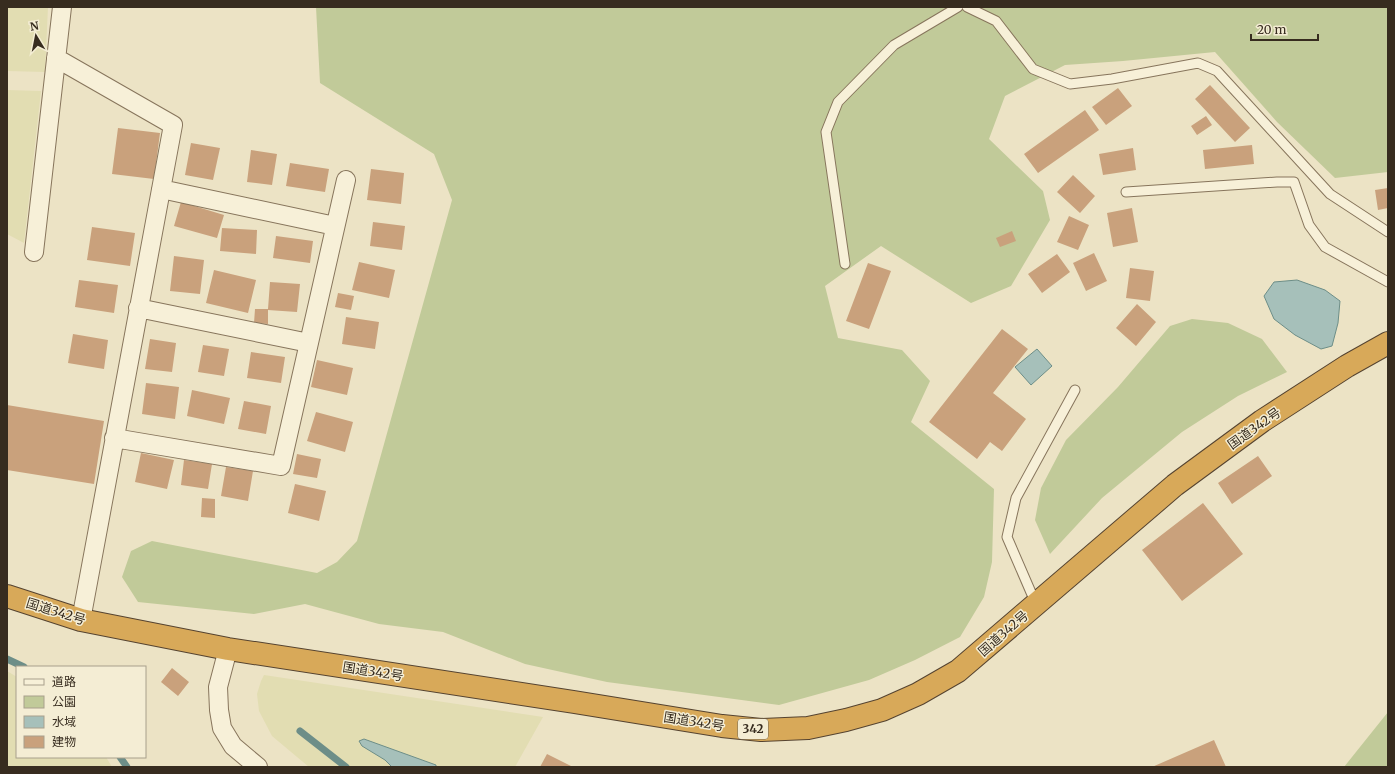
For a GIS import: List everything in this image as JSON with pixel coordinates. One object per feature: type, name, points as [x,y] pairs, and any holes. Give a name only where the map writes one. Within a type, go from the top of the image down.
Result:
[{"type":"highway","name":"国道342号","points":[[7,596],[81,620],[228,650],[574,702],[722,726],[761,730],[808,728],[846,720],[882,710],[918,694],[958,671],[1175,485],[1262,421],[1347,366],[1388,343]]},
{"type":"street","points":[[34,252],[62,7]]},
{"type":"street","points":[[56,58],[172,125],[81,620]]},
{"type":"street","points":[[114,438],[282,466],[346,180]]},
{"type":"street","points":[[161,189],[335,226]]},
{"type":"street","points":[[138,308],[309,343]]},
{"type":"street","points":[[228,650],[218,687],[219,710],[222,728],[233,746],[258,767]]},
{"type":"lane","points":[[845,264],[826,132],[838,102],[894,45],[958,7]]},
{"type":"lane","points":[[967,7],[996,21],[1033,69],[1070,84],[1112,79],[1198,63],[1217,71],[1330,194],[1388,232]]},
{"type":"lane","points":[[1126,192],[1294,182],[1309,225],[1325,247],[1388,282]]},
{"type":"lane","points":[[1036,604],[1007,537],[1016,498],[1075,390]]},
{"type":"shaded area","points":[[7,7],[48,7],[45,72],[7,71]]},
{"type":"shaded area","points":[[7,90],[41,91],[24,243],[7,234]]},
{"type":"shaded area","points":[[7,671],[16,676],[16,758],[107,758],[112,767],[7,767]]},
{"type":"shaded area","points":[[264,675],[543,717],[515,767],[309,767],[272,736],[259,711],[257,694]]},
{"type":"green space","points":[[316,7],[1388,7],[1388,172],[1335,178],[1277,122],[1215,52],[1065,65],[1005,96],[989,139],[1043,191],[1050,220],[1011,286],[971,303],[881,246],[825,286],[838,338],[902,350],[930,381],[911,422],[994,489],[992,562],[984,597],[960,637],[915,660],[869,680],[779,705],[607,682],[525,664],[443,632],[379,624],[305,604],[254,614],[138,602],[122,577],[131,551],[152,541],[317,573],[337,562],[357,541],[452,200],[434,154],[320,83]]},
{"type":"green space","points":[[1192,319],[1228,323],[1262,339],[1287,372],[1238,396],[1182,432],[1102,498],[1050,554],[1035,520],[1041,488],[1066,440],[1118,387],[1170,326]]},
{"type":"green space","points":[[1388,712],[1388,767],[1344,767]]},
{"type":"water","points":[[1297,280],[1325,290],[1340,301],[1338,323],[1332,346],[1321,349],[1295,335],[1274,319],[1264,296],[1274,282]]},
{"type":"water","points":[[1037,349],[1052,366],[1031,385],[1015,367]]},
{"type":"water","points":[[364,739],[436,765],[436,767],[392,767],[385,760],[362,746],[359,741]]},
{"type":"building","points":[[1210,85],[1250,128],[1235,142],[1195,99]]},
{"type":"building","points":[[1118,88],[1132,106],[1106,125],[1092,107]]},
{"type":"building","points":[[1085,110],[1099,130],[1038,173],[1024,154]]},
{"type":"building","points":[[1206,116],[1212,125],[1197,135],[1191,126]]},
{"type":"building","points":[[118,128],[160,133],[154,179],[112,174]]},
{"type":"building","points":[[191,143],[220,148],[213,180],[185,175]]},
{"type":"building","points":[[1252,145],[1254,164],[1205,169],[1203,150]]},
{"type":"building","points":[[1133,148],[1136,170],[1103,175],[1099,154]]},
{"type":"building","points":[[251,150],[277,154],[272,185],[247,182]]},
{"type":"building","points":[[290,163],[329,169],[325,192],[286,186]]},
{"type":"building","points":[[371,169],[404,173],[401,204],[367,200]]},
{"type":"building","points":[[1073,175],[1095,196],[1080,213],[1057,192]]},
{"type":"building","points":[[1388,188],[1388,208],[1378,210],[1375,190]]},
{"type":"building","points":[[181,202],[224,215],[217,238],[174,226]]},
{"type":"building","points":[[1132,208],[1138,242],[1113,247],[1107,213]]},
{"type":"building","points":[[1069,216],[1089,225],[1078,250],[1057,242]]},
{"type":"building","points":[[373,222],[405,226],[402,250],[370,246]]},
{"type":"building","points":[[92,227],[135,233],[130,266],[87,260]]},
{"type":"building","points":[[222,228],[257,230],[256,254],[220,251]]},
{"type":"building","points":[[1012,231],[1016,241],[1000,247],[996,238]]},
{"type":"building","points":[[276,236],[313,241],[310,263],[273,258]]},
{"type":"building","points":[[1094,253],[1107,281],[1086,291],[1073,263]]},
{"type":"building","points":[[1057,254],[1070,272],[1042,293],[1028,274]]},
{"type":"building","points":[[174,256],[204,260],[200,294],[170,291]]},
{"type":"building","points":[[359,262],[395,270],[389,298],[352,290]]},
{"type":"building","points":[[868,263],[891,271],[869,329],[846,321]]},
{"type":"building","points":[[1130,268],[1154,271],[1150,301],[1126,298]]},
{"type":"building","points":[[214,270],[256,280],[248,313],[206,303]]},
{"type":"building","points":[[79,280],[118,285],[114,313],[75,307]]},
{"type":"building","points":[[270,282],[300,284],[297,312],[268,310],[268,324],[254,323],[255,309],[268,309]]},
{"type":"building","points":[[338,293],[354,296],[351,310],[335,307]]},
{"type":"building","points":[[1137,304],[1156,322],[1136,346],[1116,328]]},
{"type":"building","points":[[346,317],[379,322],[375,349],[342,344]]},
{"type":"building","points":[[1002,329],[1028,349],[993,393],[1026,419],[1002,451],[990,442],[977,459],[929,422]]},
{"type":"building","points":[[73,334],[108,340],[104,369],[68,363]]},
{"type":"building","points":[[150,339],[176,343],[172,372],[145,369]]},
{"type":"building","points":[[203,345],[229,349],[224,376],[198,372]]},
{"type":"building","points":[[251,352],[285,357],[281,383],[247,378]]},
{"type":"building","points":[[317,360],[353,368],[347,395],[311,387]]},
{"type":"building","points":[[146,383],[179,387],[175,419],[142,414]]},
{"type":"building","points":[[192,390],[230,398],[224,424],[187,416]]},
{"type":"building","points":[[244,401],[271,406],[266,434],[238,429]]},
{"type":"building","points":[[7,405],[104,421],[94,484],[7,470]]},
{"type":"building","points":[[316,412],[353,422],[345,452],[307,441]]},
{"type":"building","points":[[141,453],[174,460],[167,489],[135,482]]},
{"type":"building","points":[[297,454],[321,459],[317,478],[293,474]]},
{"type":"building","points":[[1258,456],[1272,476],[1232,504],[1218,483]]},
{"type":"building","points":[[184,460],[212,464],[208,489],[181,485]]},
{"type":"building","points":[[226,467],[253,471],[248,501],[221,496]]},
{"type":"building","points":[[295,484],[326,491],[319,521],[288,513]]},
{"type":"building","points":[[202,498],[215,499],[215,518],[201,517]]},
{"type":"building","points":[[1203,503],[1243,554],[1182,601],[1142,550]]},
{"type":"building","points":[[172,668],[189,682],[178,696],[161,682]]},
{"type":"building","points":[[1214,740],[1226,767],[1152,767]]},
{"type":"building","points":[[547,754],[573,767],[540,767]]},
{"type":"waterway","points":[[7,659],[22,666]]},
{"type":"waterway","points":[[300,731],[346,767]]},
{"type":"waterway","points":[[121,758],[127,767]]}]
